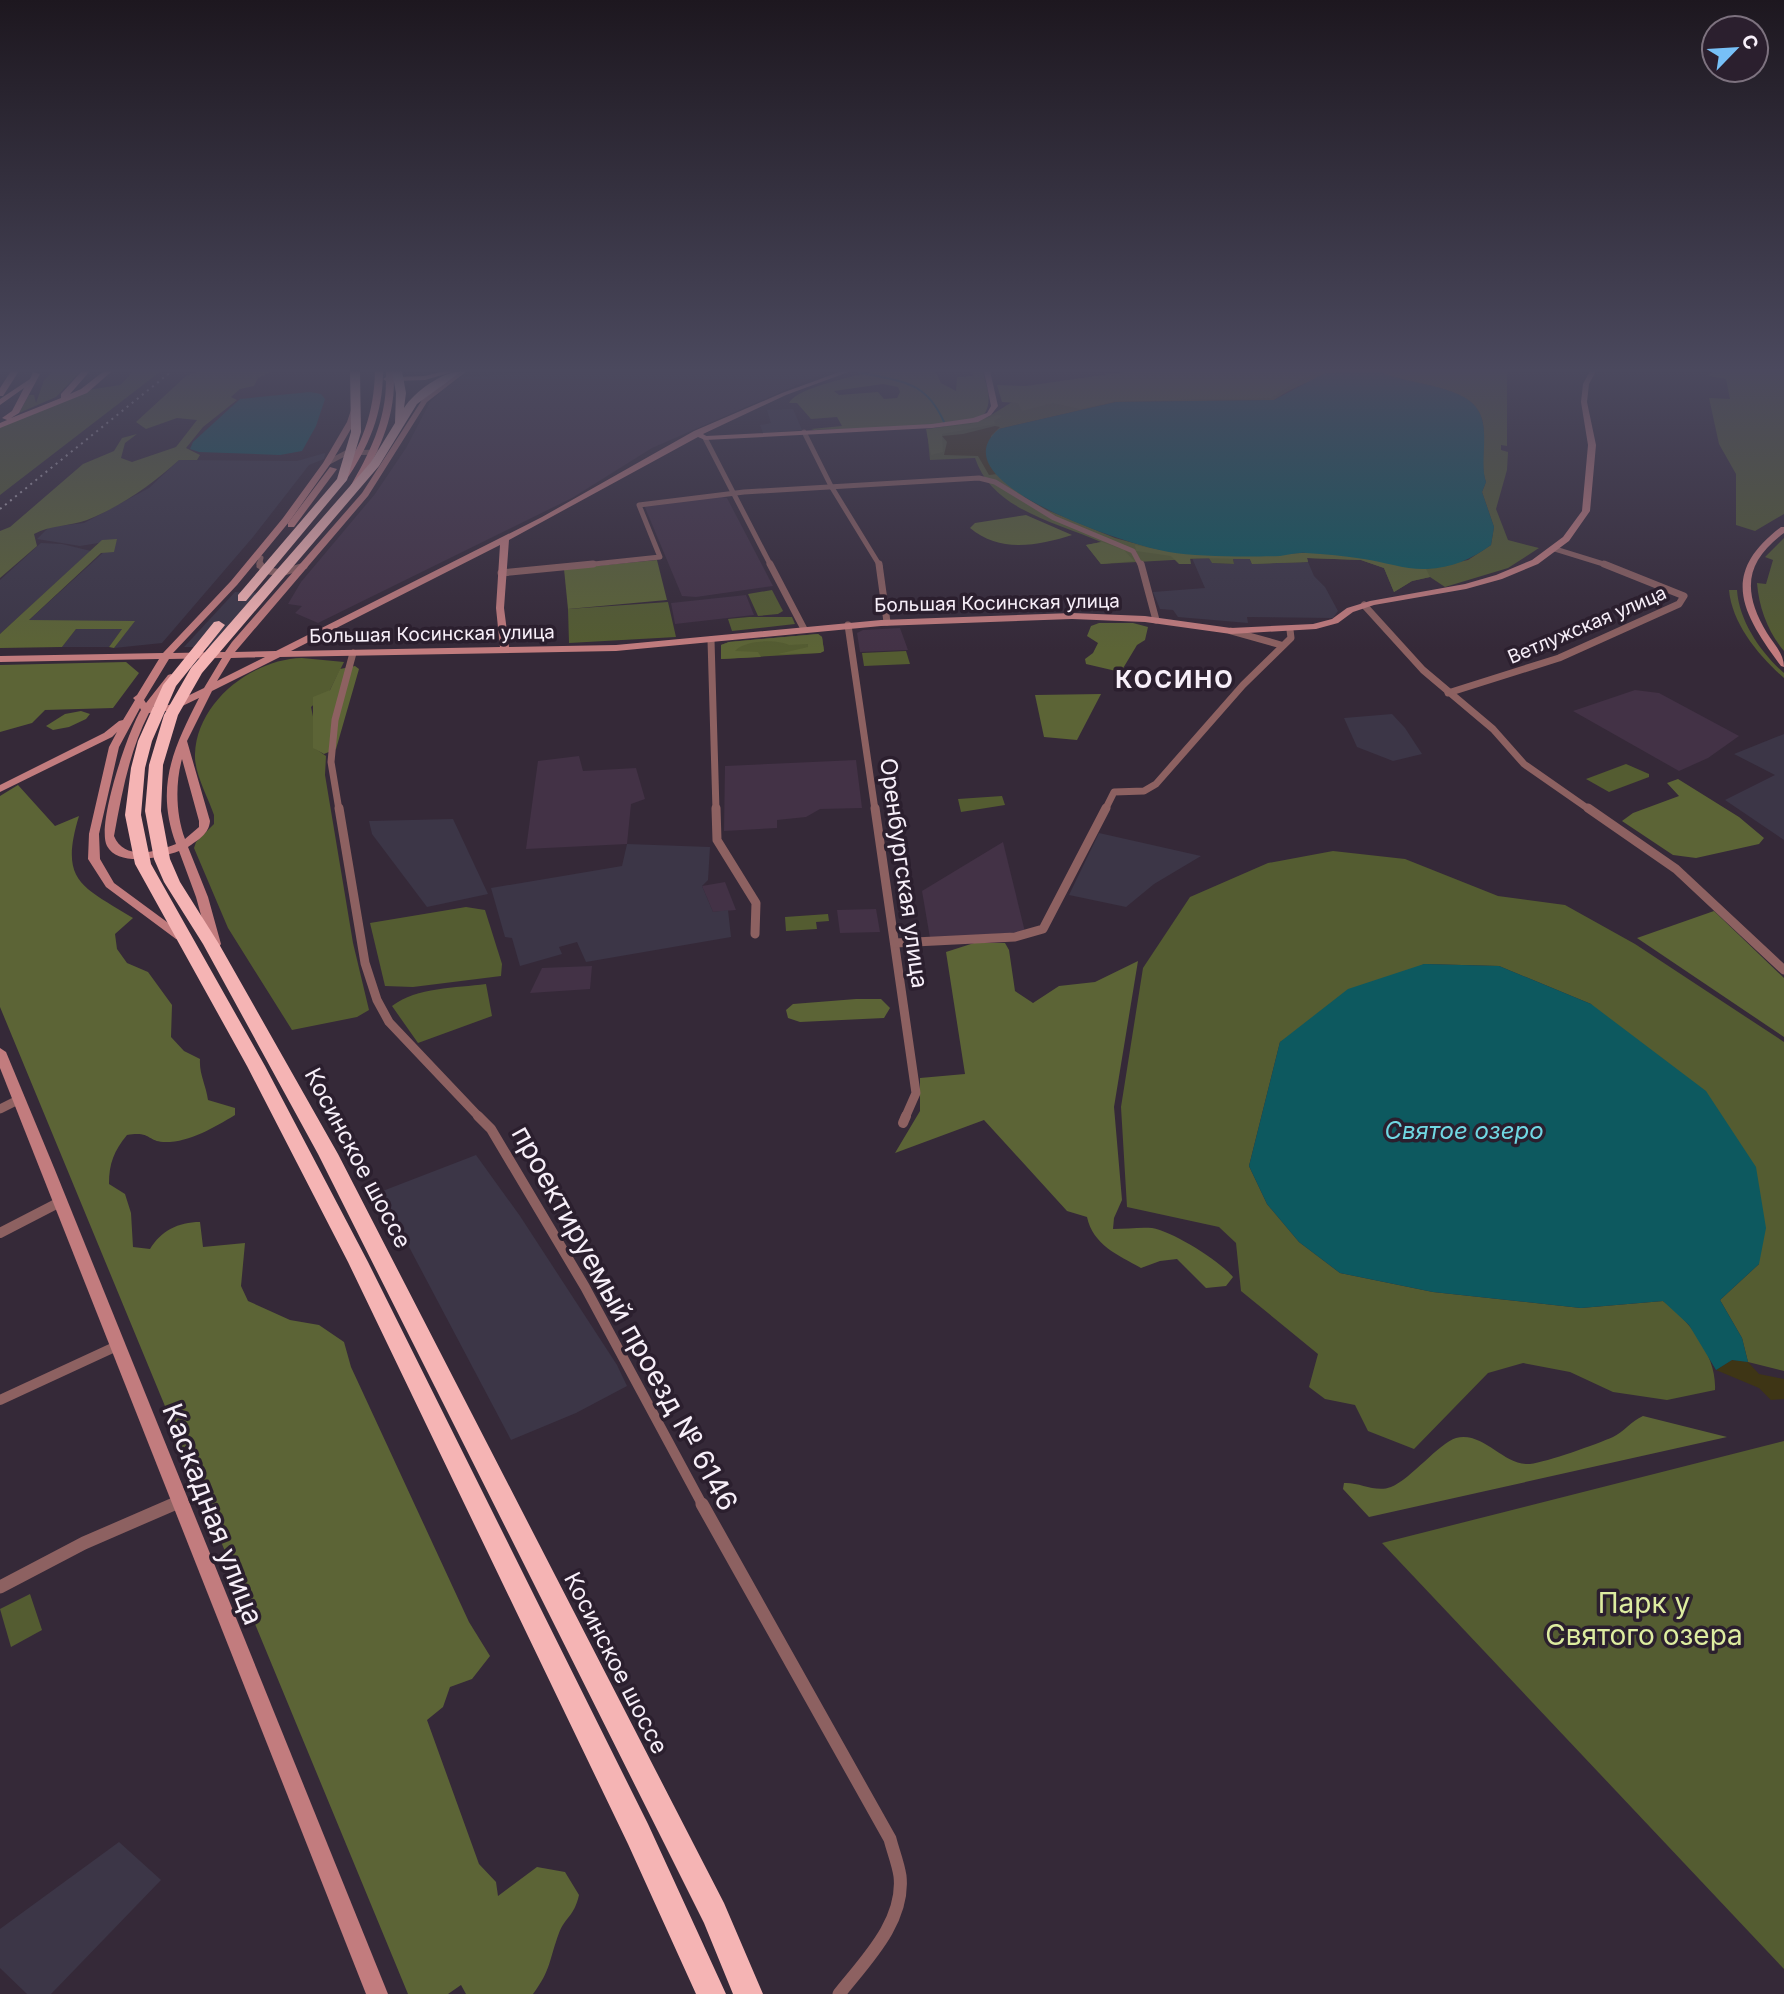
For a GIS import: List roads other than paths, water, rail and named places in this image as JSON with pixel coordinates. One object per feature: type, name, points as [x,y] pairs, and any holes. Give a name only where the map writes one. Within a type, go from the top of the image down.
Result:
[{"type":"highway","points":[[348,484],[351,464]]},
{"type":"highway","points":[[348,484],[375,464]]},
{"type":"highway","name":"Косинское шоссе","points":[[348,484],[315,516],[192,654],[154,715],[143,747],[134,804],[139,851],[153,886],[188,944],[358,1262],[638,1834],[711,1994]]},
{"type":"highway","name":"Косинское шоссе","points":[[348,484],[196,671],[171,715],[161,746],[153,792],[159,846],[172,882],[222,964],[334,1166],[674,1833],[748,1994]]},
{"type":"main road","points":[[188,944],[158,917],[110,885],[97,868],[93,841],[109,764],[127,718],[167,654],[234,583],[326,464]]},
{"type":"main road","points":[[304,510],[335,464]]},
{"type":"main road","name":"Косинское шоссе","points":[[348,484],[356,464]]},
{"type":"main road","name":"Косинское шоссе","points":[[348,484],[361,464]]},
{"type":"main road","points":[[275,598],[365,494],[386,464]]},
{"type":"main road","points":[[138,698],[146,710],[171,708],[505,539],[646,464]]},
{"type":"main road","name":"Большая Косинская улица","points":[[353,653],[634,647],[887,622],[1072,616],[1156,620],[1264,636],[1329,623],[1364,606],[1485,582],[1524,568],[1555,549],[1586,511],[1590,464]]},
{"type":"main road","points":[[505,539],[500,608],[505,650]]},
{"type":"main road","points":[[234,583],[261,558]]},
{"type":"main road","points":[[224,594],[239,587],[262,584],[274,587],[275,598]]},
{"type":"main road","points":[[188,771],[206,820],[197,837],[179,847],[152,855],[128,854],[112,846],[109,836],[128,741],[166,682],[192,654]]},
{"type":"main road","points":[[0,659],[275,654]]},
{"type":"main road","points":[[222,964],[174,824],[172,775],[182,740],[206,691],[228,655]]},
{"type":"main road","points":[[61,760],[113,732],[127,718]]},
{"type":"main road","points":[[61,760],[99,749],[108,753],[109,764]]},
{"type":"street","points":[[717,464],[804,629]]},
{"type":"street","points":[[820,464],[882,568],[887,622]]},
{"type":"street","points":[[501,573],[660,557],[639,505],[831,486],[928,480],[989,480],[1054,518],[1126,546],[1139,557],[1156,620]]},
{"type":"street","points":[[304,510],[261,558],[259,568],[272,573],[289,573],[304,566]]},
{"type":"street","points":[[1784,529],[1767,540],[1755,557],[1745,589],[1747,604],[1784,664]]},
{"type":"street","name":"Ветлужская улица","points":[[1448,693],[1559,658],[1679,604],[1684,596],[1625,569],[1555,549]]},
{"type":"street","points":[[228,655],[275,598]]},
{"type":"street","points":[[1364,606],[1448,693],[1493,729],[1524,764],[1676,869],[1784,970]]},
{"type":"street","name":"Оренбургская улица","points":[[849,625],[916,1097],[903,1123]]},
{"type":"street","points":[[895,943],[1015,937],[1043,929],[1114,792],[1144,791],[1156,784],[1281,645],[1291,638],[1290,630]]},
{"type":"street","points":[[1264,636],[1281,645]]},
{"type":"street","points":[[711,640],[717,840],[722,854],[752,888],[757,924],[755,934]]},
{"type":"street","name":"Большая Косинская улица","points":[[275,654],[353,653]]},
{"type":"street","name":"проектируемый проезд № 6146","points":[[353,653],[335,720],[331,762],[365,963],[377,1000],[389,1023],[491,1129],[585,1287],[666,1440],[890,1839],[900,1882],[893,1915],[875,1946],[839,1994]]},
{"type":"street","points":[[182,740],[188,771]]},
{"type":"street","points":[[0,789],[61,760]]},
{"type":"street","name":"Каскадная улица","points":[[0,1052],[377,1994]]},
{"type":"street","points":[[0,1108],[20,1099]]},
{"type":"street","points":[[0,1233],[60,1202]]},
{"type":"street","points":[[0,1400],[119,1345]]},
{"type":"street","points":[[0,1587],[84,1543],[179,1502]]},
{"type":"water","points":[[991,464],[1484,464],[1486,482],[1482,492],[1494,527],[1491,545],[1453,565],[1436,568],[1419,569],[1313,553],[1280,556],[1194,555],[1149,547],[1083,525],[1046,509],[1015,490],[993,470]]},
{"type":"water","name":"Святое озеро","points":[[1424,964],[1499,966],[1591,1004],[1706,1091],[1756,1167],[1766,1228],[1759,1264],[1720,1300],[1742,1338],[1748,1362],[1732,1360],[1716,1370],[1689,1325],[1663,1301],[1581,1308],[1433,1292],[1340,1273],[1299,1242],[1267,1204],[1249,1166],[1280,1042],[1348,989]]},
{"type":"railway","points":[[0,509],[56,464]]},
{"type":"district","name":"КОСИНО","points":[[1175,679]]},
{"type":"park label","name":"Парк у Святого озера","points":[[1644,1619]]}]
